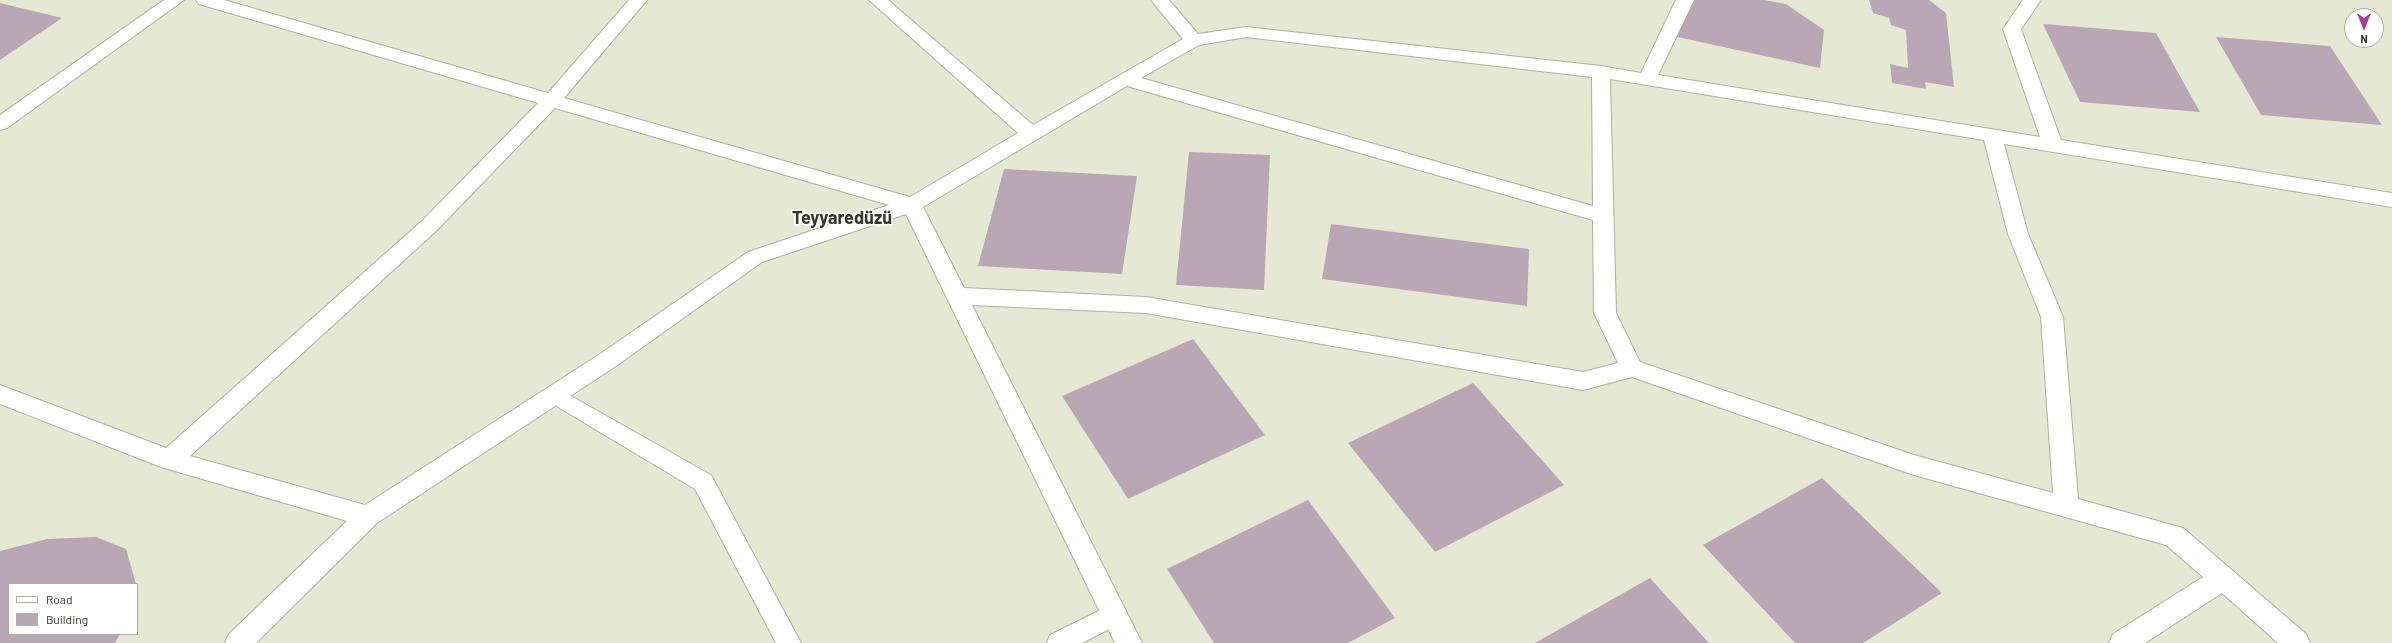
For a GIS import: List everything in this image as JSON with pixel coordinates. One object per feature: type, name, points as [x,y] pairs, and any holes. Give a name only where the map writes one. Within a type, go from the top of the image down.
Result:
[{"type":"street","points":[[0,124],[175,0]]},
{"type":"street","points":[[205,0],[912,205],[1130,643]]},
{"type":"street","points":[[169,460],[428,226],[551,101],[638,0]]},
{"type":"street","points":[[878,0],[1031,134]]},
{"type":"street","points":[[1160,0],[1194,40]]},
{"type":"street","points":[[1647,80],[1685,0]]},
{"type":"street","points":[[2032,0],[2012,29],[2053,145]]},
{"type":"street","points":[[238,643],[368,516],[555,395],[755,257],[912,205],[1194,40],[1246,32],[1601,72],[2392,200]]},
{"type":"street","points":[[1601,72],[1605,313],[1632,368]]},
{"type":"street","points":[[1125,79],[1603,216]]},
{"type":"street","points":[[1992,135],[2018,234],[2052,317],[2066,506]]},
{"type":"street","points":[[957,296],[1146,305],[1583,381],[1632,368],[1914,465],[2174,536],[2297,643]]},
{"type":"street","points":[[0,394],[169,460],[368,516]]},
{"type":"street","points":[[2122,643],[2224,578]]},
{"type":"lane","points":[[555,395],[702,482],[789,643]]},
{"type":"lane","points":[[1059,643],[1115,614]]},
{"type":"building","points":[[1676,0],[1764,0],[1786,4],[1824,30],[1820,68],[1668,35]]},
{"type":"building","points":[[1869,0],[1929,0],[1946,13],[1954,87],[1925,82],[1926,89],[1892,83],[1890,64],[1908,68],[1906,30],[1891,25],[1889,18],[1873,13]]},
{"type":"building","points":[[0,3],[62,18],[0,60]]},
{"type":"building","points":[[2043,24],[2156,33],[2200,112],[2080,102]]},
{"type":"building","points":[[2216,37],[2330,46],[2382,125],[2261,115]]},
{"type":"building","points":[[1189,152],[1270,155],[1264,290],[1176,285]]},
{"type":"building","points":[[1004,169],[1137,176],[1122,274],[978,266]]},
{"type":"building","points":[[1331,224],[1529,249],[1527,306],[1322,279]]},
{"type":"building","points":[[1193,339],[1265,435],[1128,499],[1062,396]]},
{"type":"building","points":[[1473,383],[1564,485],[1435,552],[1348,443]]},
{"type":"building","points":[[1822,478],[1942,593],[1863,643],[1795,643],[1703,545]]},
{"type":"building","points":[[1308,500],[1395,618],[1348,643],[1214,643],[1167,569]]},
{"type":"building","points":[[96,537],[126,549],[136,583],[8,583],[8,635],[119,635],[115,643],[0,643],[0,551],[47,539]]},
{"type":"building","points":[[1650,578],[1709,643],[1535,643]]},
{"type":"district","name":"Teyyaredüzü","points":[[842,218]]}]
